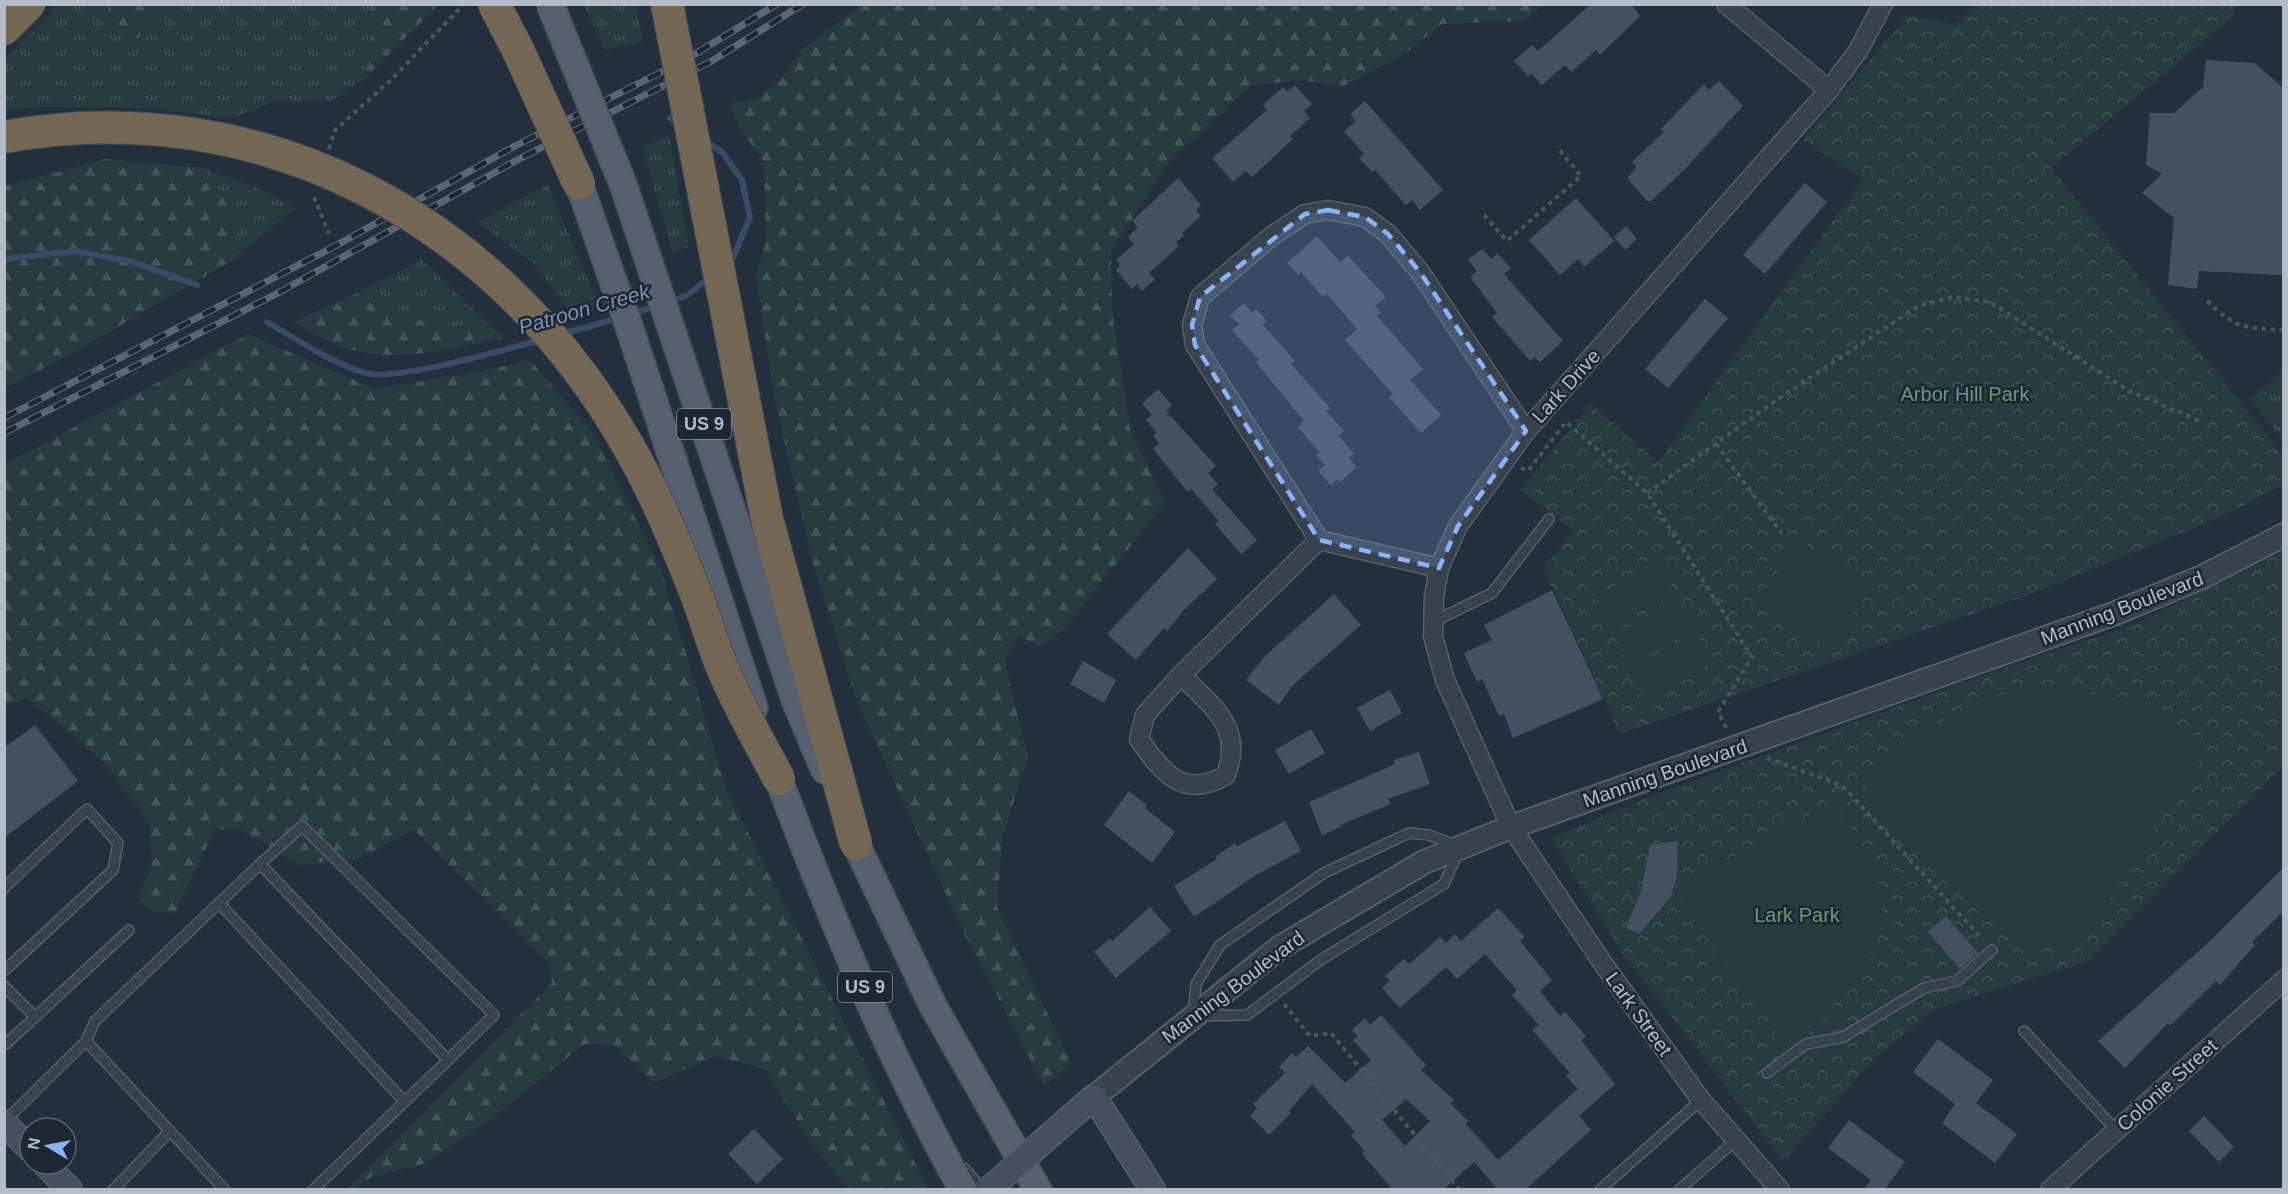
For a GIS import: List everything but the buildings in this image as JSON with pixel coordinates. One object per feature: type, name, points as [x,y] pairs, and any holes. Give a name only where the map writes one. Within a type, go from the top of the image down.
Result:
[{"type":"highway","points":[[4,29],[29,4]]},
{"type":"highway","points":[[494,4],[518,50],[579,184]]},
{"type":"highway","points":[[667,4],[767,519],[856,844]]},
{"type":"highway","points":[[4,137],[67,128],[114,126],[155,128],[228,140],[263,149],[335,174],[399,206],[459,247],[516,297],[542,324],[587,381],[627,444],[682,559],[723,670],[779,779]]},
{"type":"main road","name":"US 9","points":[[510,4],[551,98],[633,336],[779,779],[850,954],[934,1136],[963,1190]]},
{"type":"main road","name":"US 9","points":[[550,4],[623,184],[795,700],[856,844],[933,1006],[1038,1190]]},
{"type":"main road","points":[[986,1190],[1094,1097],[1153,1190]]},
{"type":"main road","points":[[4,1123],[18,1137]]},
{"type":"main road","points":[[57,1176],[70,1190]]},
{"type":"street","points":[[1725,4],[1829,90]]},
{"type":"street","name":"Lark Drive","points":[[1511,827],[1445,680],[1433,636],[1434,597],[1440,568],[1458,526],[1526,431],[1829,90],[1858,51],[1882,4]]},
{"type":"street","points":[[1440,568],[1319,540],[1195,345],[1192,326],[1200,297],[1274,235],[1305,214],[1328,210],[1365,217],[1388,234],[1420,272],[1526,431]]},
{"type":"street","name":"Manning Boulevard","points":[[1094,1097],[1279,948],[1424,862],[1511,827],[2116,613],[2202,577],[2283,535]]},
{"type":"street","points":[[1181,675],[1226,721],[1233,743],[1226,775],[1200,786],[1177,781],[1166,774],[1139,739],[1144,715],[1181,675],[1319,540]]},
{"type":"street","name":"Lark Street","points":[[1511,827],[1604,965],[1701,1100],[1780,1190]]},
{"type":"street","name":"Colonie Street","points":[[2050,1190],[2283,980]]},
{"type":"lane","points":[[1433,622],[1492,593],[1549,519]]},
{"type":"lane","points":[[4,888],[87,809],[118,843],[112,870],[4,970]]},
{"type":"lane","points":[[4,1123],[86,1041],[95,1021],[302,826],[494,1015],[313,1190]]},
{"type":"lane","points":[[1409,833],[1429,835],[1460,847],[1444,884],[1322,959],[1276,994],[1247,1015],[1193,1016],[1196,984],[1220,945],[1324,873],[1409,833]]},
{"type":"lane","points":[[260,864],[448,1060]]},
{"type":"lane","points":[[219,903],[404,1101]]},
{"type":"lane","points":[[6,1044],[129,930]]},
{"type":"lane","points":[[1767,1073],[1806,1044],[1843,1037],[1924,988],[1957,981],[1992,950]]},
{"type":"lane","points":[[4,986],[35,1017]]},
{"type":"lane","points":[[2024,1030],[2116,1130]]},
{"type":"lane","points":[[86,1041],[225,1190]]},
{"type":"lane","points":[[1600,1190],[1701,1100]]},
{"type":"lane","points":[[113,1190],[170,1131]]},
{"type":"lane","points":[[934,1136],[986,1190]]},
{"type":"lane","points":[[1678,1190],[1736,1140]]},
{"type":"path","points":[[328,152],[335,130],[391,80],[464,4]]},
{"type":"path","points":[[1484,214],[1507,241],[1581,176],[1558,148]]},
{"type":"path","points":[[317,186],[314,197],[329,234]]},
{"type":"path","points":[[1647,493],[1778,399],[1918,306],[1954,297],[1990,302],[2129,392],[2200,421]]},
{"type":"path","points":[[2207,301],[2228,321],[2243,328],[2283,330]]},
{"type":"path","points":[[1505,459],[1528,471],[1566,422],[1647,493],[1752,657],[1718,712],[1737,747],[1843,786],[1992,950]]},
{"type":"path","points":[[1716,444],[1782,534]]},
{"type":"path","points":[[1276,994],[1310,1036],[1331,1033],[1460,1190]]},
{"type":"highlighted area","points":[[1328,210],[1365,217],[1388,234],[1420,272],[1526,431],[1458,526],[1439,568],[1319,540],[1195,345],[1192,325],[1200,297],[1305,214]]},
{"type":"green space","points":[[108,4],[165,5],[138,38],[108,32]]},
{"type":"green space","points":[[862,4],[1542,5],[1525,21],[1442,24],[1406,53],[1342,87],[1302,80],[1251,85],[1171,160],[1111,251],[1112,309],[1130,428],[1165,503],[1062,631],[1040,647],[1019,636],[1005,662],[1028,757],[1002,838],[997,907],[1071,1063],[1044,1086],[959,923],[858,704],[812,561],[774,396],[756,276],[766,241],[764,161],[741,131],[728,103],[758,98],[779,82],[801,50]]},
{"type":"green space","points":[[55,5],[108,5],[108,32],[138,38],[165,5],[371,5],[373,29],[367,77],[332,101],[274,102],[231,118],[148,108],[43,107],[5,111],[5,58],[48,16]]},
{"type":"green space","points":[[371,5],[438,5],[367,77],[373,29]]},
{"type":"green space","points":[[584,5],[636,5],[643,42],[605,50]]},
{"type":"green space","name":"Arbor Hill Park","points":[[1977,5],[2237,5],[2234,16],[2051,168],[2283,455],[2283,485],[2230,513],[2034,593],[1620,734],[1543,568],[1574,531],[1520,490],[1591,404],[1658,462],[1863,179],[1803,140],[1907,16],[1956,24]]},
{"type":"green space","points":[[669,135],[689,247],[673,253],[642,147]]},
{"type":"green space","points":[[105,159],[203,168],[226,199],[231,261],[71,354],[5,388],[5,186]]},
{"type":"green space","points":[[203,168],[255,187],[295,208],[231,261],[226,199]]},
{"type":"green space","points":[[548,185],[600,308],[573,315],[533,263],[477,222]]},
{"type":"green space","points":[[422,260],[503,338],[467,327],[398,317],[358,293]]},
{"type":"green space","points":[[358,293],[398,317],[467,327],[503,338],[425,353],[386,355],[347,349],[293,322]]},
{"type":"green space","points":[[248,334],[375,389],[483,371],[530,360],[593,433],[661,569],[727,791],[929,1190],[848,1189],[811,1143],[765,1069],[715,1056],[654,1083],[614,1045],[584,1044],[490,1120],[424,1164],[373,1176],[353,1189],[347,1189],[552,983],[550,964],[413,829],[361,858],[300,865],[243,831],[215,829],[175,913],[151,911],[137,897],[152,866],[150,824],[102,760],[28,698],[5,706],[5,464]]},
{"type":"green space","points":[[2283,370],[2283,440],[2251,400]]},
{"type":"green space","points":[[1798,540],[1870,588],[1831,648],[1758,600]]},
{"type":"green space","name":"Lark Park","points":[[2283,552],[2283,766],[2089,961],[1935,1009],[1876,1057],[1783,1161],[1620,950],[1551,838],[1649,797],[1979,677],[2135,624]]},
{"type":"green space","points":[[1659,562],[1675,592],[1610,627],[1594,597]]},
{"type":"green space","points":[[1678,600],[1694,629],[1628,664],[1613,634]]},
{"type":"green space","points":[[1696,634],[1712,664],[1647,699],[1631,669]]},
{"type":"green space","points":[[2056,688],[2123,699],[2158,711],[2208,744],[2083,941],[2030,948],[1859,797],[1904,746],[1952,715],[2007,693]]},
{"type":"green space","points":[[1831,805],[1849,825],[1867,853],[1884,899],[1873,949],[1856,982],[1802,1038],[1788,1047],[1682,904],[1687,884],[1699,875]]},
{"type":"waterway","name":"Patroon Creek","points":[[670,118],[680,125]]},
{"type":"waterway","name":"Patroon Creek","points":[[704,140],[722,152],[742,180],[750,217],[733,258],[727,262]]},
{"type":"waterway","name":"Patroon Creek","points":[[4,259],[75,251],[133,262],[197,285]]},
{"type":"waterway","name":"Patroon Creek","points":[[668,302],[686,296],[710,277]]},
{"type":"waterway","name":"Patroon Creek","points":[[631,314],[656,306]]},
{"type":"waterway","name":"Patroon Creek","points":[[559,335],[619,318]]},
{"type":"waterway","name":"Patroon Creek","points":[[267,322],[339,363],[365,373],[380,375],[425,369],[541,340]]},
{"type":"railway","points":[[4,418],[337,245],[515,146],[687,59],[777,4]]},
{"type":"railway","points":[[4,433],[278,293],[519,159],[710,62],[803,4]]}]
